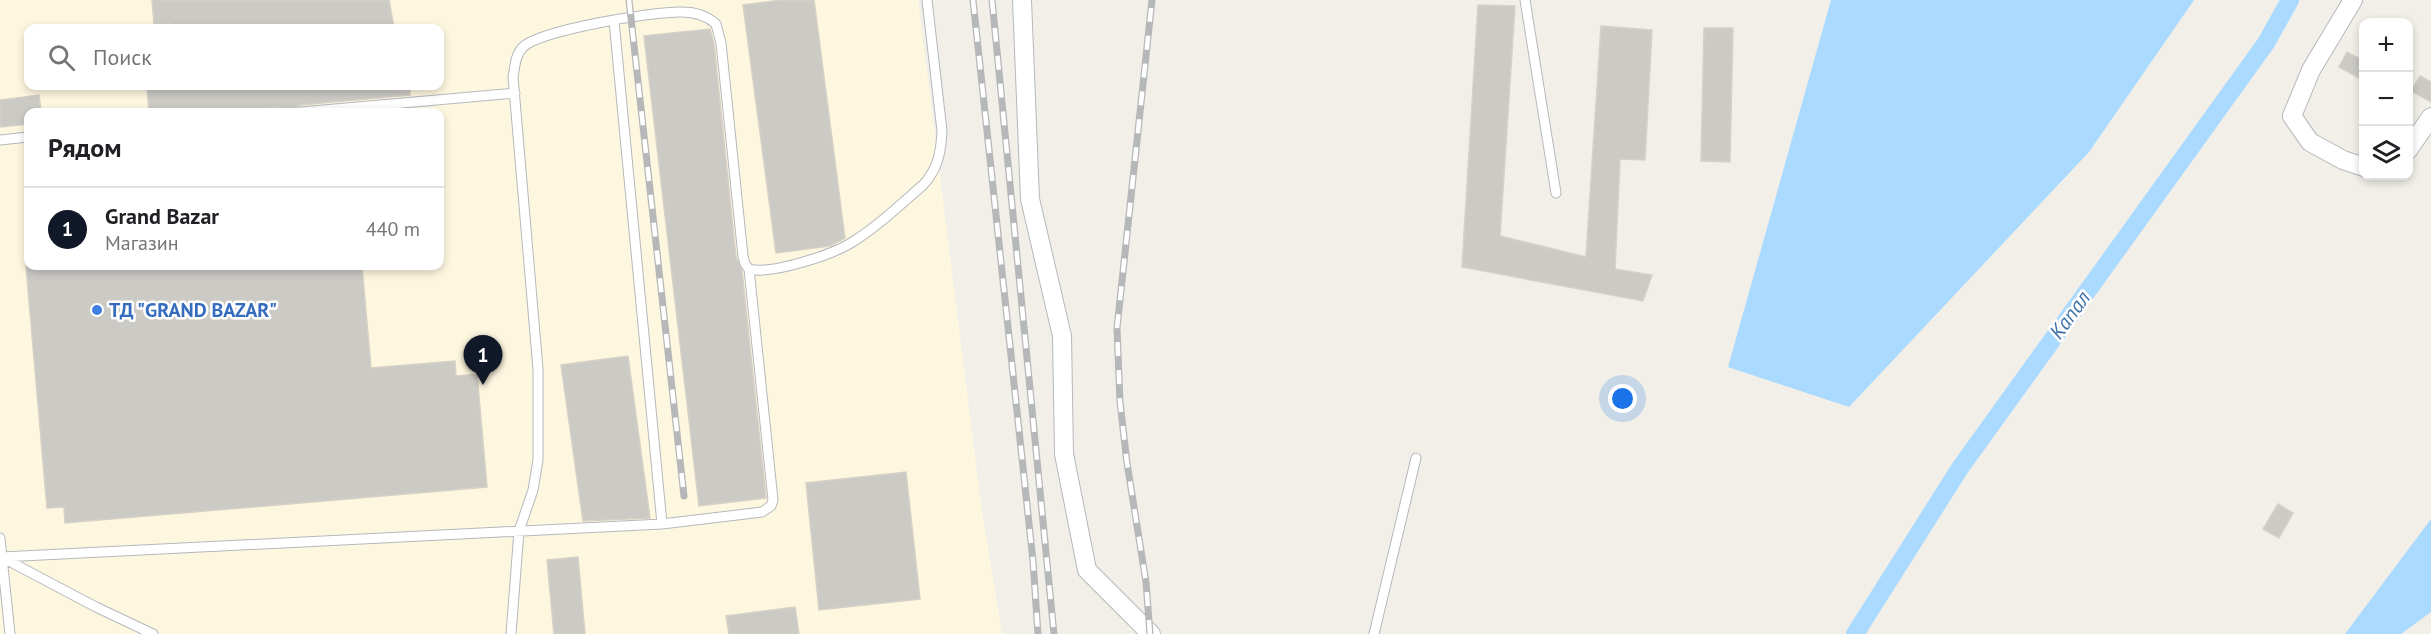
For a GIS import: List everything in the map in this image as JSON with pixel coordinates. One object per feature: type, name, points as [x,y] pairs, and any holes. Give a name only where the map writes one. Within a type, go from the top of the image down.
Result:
[{"type":"street","points":[[1023,0],[1030,199],[1062,336],[1064,454],[1087,570],[1151,634]]},
{"type":"street","points":[[2353,0],[2311,70],[2292,116],[2310,142],[2343,160],[2359,165]]},
{"type":"street","points":[[2413,144],[2431,117]]},
{"type":"lane","points":[[749,269],[769,271],[793,265],[849,244],[924,185],[933,174],[941,152],[942,131],[927,0]]},
{"type":"lane","points":[[1525,0],[1556,193]]},
{"type":"lane","points":[[1,556],[519,531],[662,524],[762,512],[771,506],[773,500],[749,269],[743,256],[721,42],[716,24],[700,15],[682,12],[568,28],[540,37],[523,47],[515,60],[513,77],[540,415],[538,460],[533,490],[519,531],[511,634]]},
{"type":"lane","points":[[614,21],[662,524]]},
{"type":"lane","points":[[346,108],[515,93]]},
{"type":"lane","points":[[0,140],[24,137]]},
{"type":"lane","points":[[1374,634],[1416,458]]},
{"type":"lane","points":[[0,538],[10,634]]},
{"type":"lane","points":[[1,556],[96,607],[153,634]]},
{"type":"shaded area","points":[[0,0],[918,0],[981,504],[1002,634],[0,634]]},
{"type":"water","points":[[1831,0],[2194,0],[2089,152],[1849,407],[1728,367]]},
{"type":"water","points":[[2431,519],[2431,612],[2401,634],[2345,634]]},
{"type":"building","points":[[152,0],[389,0],[393,24],[172,23],[154,24]]},
{"type":"building","points":[[781,0],[814,0],[845,238],[830,246],[776,253],[743,5]]},
{"type":"building","points":[[1478,5],[1515,6],[1500,236],[1586,257],[1601,26],[1652,30],[1645,160],[1620,159],[1615,269],[1652,275],[1643,301],[1462,267]]},
{"type":"building","points":[[1704,28],[1733,28],[1730,162],[1701,161]]},
{"type":"building","points":[[710,29],[714,44],[736,257],[742,271],[766,498],[699,506],[644,36]]},
{"type":"building","points":[[2347,52],[2359,58],[2359,78],[2339,67]]},
{"type":"building","points":[[2420,76],[2431,82],[2431,102],[2413,92]]},
{"type":"building","points":[[147,90],[410,90],[410,95],[300,105],[296,108],[149,108]]},
{"type":"building","points":[[39,95],[41,108],[24,108],[24,124],[0,127],[0,100]]},
{"type":"building","points":[[26,270],[362,270],[371,368],[455,361],[456,376],[477,374],[487,487],[65,523],[64,507],[47,508]]},
{"type":"building","points":[[628,356],[650,518],[583,521],[561,365]]},
{"type":"building","points":[[906,472],[920,599],[819,610],[806,483]]},
{"type":"building","points":[[2278,504],[2293,513],[2279,538],[2263,529]]},
{"type":"building","points":[[578,557],[585,634],[554,634],[547,560]]},
{"type":"building","points":[[795,607],[799,634],[729,634],[726,616]]},
{"type":"waterway","name":"Капал","points":[[1855,634],[1960,468],[2266,43],[2290,0]]},
{"type":"railway","points":[[629,0],[684,496]]},
{"type":"railway","points":[[973,0],[1033,561],[1038,634]]},
{"type":"railway","points":[[992,0],[1054,634]]},
{"type":"railway","points":[[1150,634],[1146,582],[1120,402],[1117,328],[1152,0]]},
{"type":"place","name":"ТД \"GRAND BAZAR\"","points":[[97,310]]},
{"type":"place","name":"Grand Bazar","points":[[483,385]]}]
